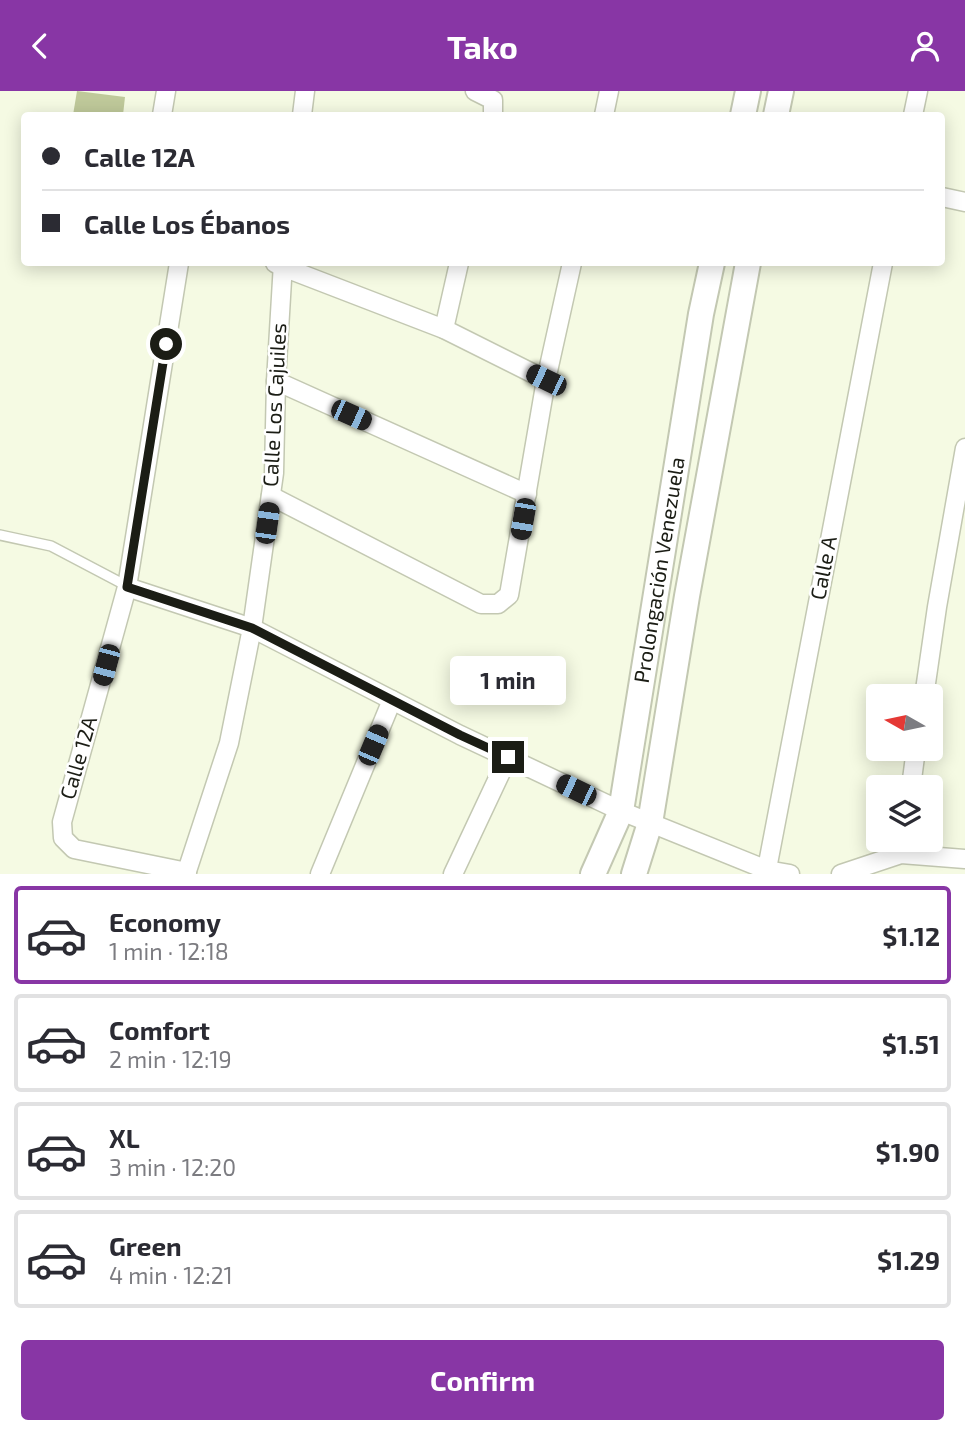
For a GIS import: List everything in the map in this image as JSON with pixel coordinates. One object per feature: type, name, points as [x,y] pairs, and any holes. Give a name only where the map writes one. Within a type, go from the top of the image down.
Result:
[{"type":"street","points":[[162,112],[166,91]]},
{"type":"street","points":[[302,112],[305,91]]},
{"type":"street","points":[[475,91],[493,100],[493,112]]},
{"type":"street","points":[[605,112],[609,91]]},
{"type":"street","points":[[744,112],[748,91]]},
{"type":"street","points":[[777,112],[781,91]]},
{"type":"street","points":[[914,112],[918,91]]},
{"type":"street","points":[[945,198],[965,202]]},
{"type":"street","name":"Calle 12A","points":[[178,266],[127,587],[62,822],[63,838],[74,849],[186,873]]},
{"type":"street","name":"Calle Los Cajuiles","points":[[186,873],[229,743],[252,628],[274,473],[280,266]]},
{"type":"street","points":[[285,266],[444,329],[546,380]]},
{"type":"street","points":[[444,329],[457,266]]},
{"type":"street","points":[[271,496],[481,604],[498,604],[509,595],[546,380],[571,266]]},
{"type":"street","name":"Prolongación Venezuela","points":[[593,874],[621,811],[701,314],[711,266]]},
{"type":"street","name":"Prolongación Venezuela","points":[[634,874],[650,823],[687,596],[747,266]]},
{"type":"street","name":"Calle A","points":[[766,872],[882,266]]},
{"type":"street","points":[[276,381],[527,494]]},
{"type":"street","points":[[926,684],[965,448]]},
{"type":"street","points":[[127,587],[252,628],[460,735],[621,811],[766,872],[790,874]]},
{"type":"street","points":[[320,874],[392,700]]},
{"type":"street","points":[[453,874],[508,757]]},
{"type":"street","points":[[841,874],[891,852]]},
{"type":"street","points":[[928,852],[965,859]]},
{"type":"lane","points":[[0,535],[51,546],[127,587]]},
{"type":"green space","points":[[77,91],[125,97],[123,112],[74,112]]},
{"type":"route","points":[[166,344],[127,587],[252,628],[508,757]]}]
